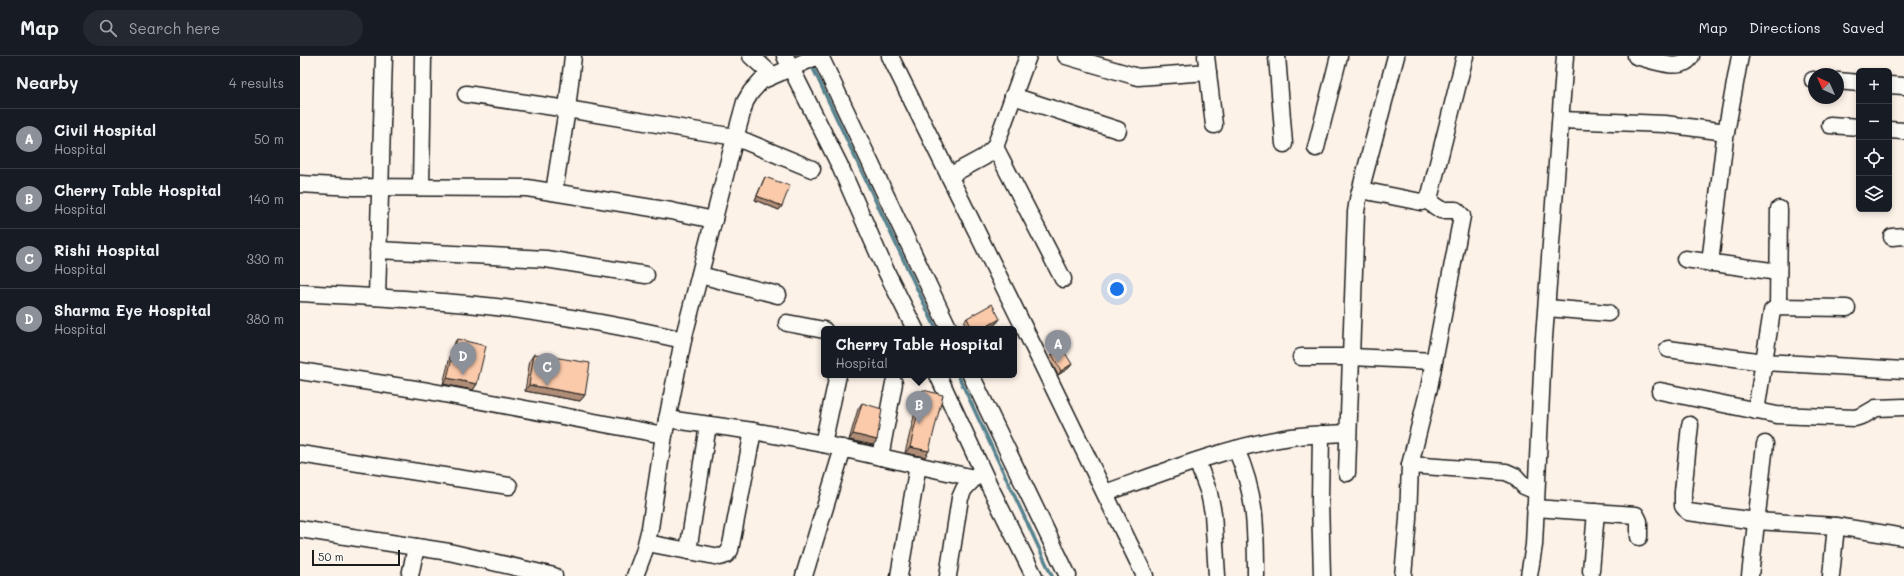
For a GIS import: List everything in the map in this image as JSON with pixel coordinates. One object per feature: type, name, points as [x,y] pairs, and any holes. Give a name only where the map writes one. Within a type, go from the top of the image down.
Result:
[{"type":"street","points":[[377,297],[384,56]]},
{"type":"street","points":[[421,187],[423,56]]},
{"type":"street","points":[[554,192],[568,109],[574,56]]},
{"type":"street","points":[[751,56],[772,75]]},
{"type":"street","points":[[890,56],[1145,576]]},
{"type":"street","points":[[949,176],[984,157],[995,147],[1028,56]]},
{"type":"street","points":[[1066,56],[1138,77],[1208,72]]},
{"type":"street","points":[[1206,56],[1214,125]]},
{"type":"street","points":[[1277,56],[1284,144]]},
{"type":"street","points":[[1316,148],[1339,56]]},
{"type":"street","points":[[1347,473],[1356,212],[1396,56]]},
{"type":"street","points":[[1361,190],[1421,202],[1426,200],[1430,195],[1465,56]]},
{"type":"street","points":[[1529,576],[1534,545],[1547,308],[1565,56]]},
{"type":"street","points":[[1645,57],[1682,64],[1688,61],[1691,56]]},
{"type":"street","points":[[1710,263],[1726,132],[1740,56]]},
{"type":"street","points":[[634,576],[646,543],[655,501],[665,427],[683,340],[745,102],[760,82],[806,59]]},
{"type":"street","points":[[806,59],[839,164],[886,271],[914,326]]},
{"type":"street","points":[[806,59],[947,326]]},
{"type":"street","points":[[1844,82],[1856,83]]},
{"type":"street","points":[[1892,85],[1904,86]]},
{"type":"street","points":[[466,94],[568,109],[735,137],[812,169]]},
{"type":"street","points":[[1013,96],[1118,130]]},
{"type":"street","points":[[1561,120],[1665,124],[1726,132]]},
{"type":"street","points":[[1830,125],[1856,127]]},
{"type":"street","points":[[1892,130],[1904,131]]},
{"type":"street","points":[[995,147],[1063,279]]},
{"type":"street","points":[[300,184],[380,187],[527,188],[671,211],[714,220]]},
{"type":"street","points":[[1403,576],[1408,519],[1410,465],[1434,361],[1462,216],[1456,210],[1441,210],[1426,200]]},
{"type":"street","points":[[1778,308],[1779,209]]},
{"type":"street","points":[[378,250],[546,259],[646,275]]},
{"type":"street","points":[[1684,259],[1778,272]]},
{"type":"street","points":[[700,276],[778,295]]},
{"type":"street","points":[[300,293],[377,297],[512,309],[629,328],[683,340]]},
{"type":"street","points":[[1547,308],[1608,313]]},
{"type":"street","points":[[1756,411],[1770,314],[1774,309],[1847,308]]},
{"type":"street","points":[[787,323],[821,329]]},
{"type":"street","points":[[1668,349],[1764,362],[1904,370]]},
{"type":"street","points":[[1301,357],[1352,357],[1434,361]]},
{"type":"street","points":[[300,371],[665,427],[708,425],[753,431],[843,448],[918,465],[978,474]]},
{"type":"street","points":[[823,444],[837,378]]},
{"type":"street","points":[[939,378],[978,474],[1034,576]]},
{"type":"street","points":[[972,378],[1068,576]]},
{"type":"street","points":[[880,457],[894,383]]},
{"type":"street","points":[[1660,392],[1777,415],[1854,418],[1864,415],[1876,408],[1904,408]]},
{"type":"street","points":[[688,551],[708,425]]},
{"type":"street","points":[[1690,425],[1683,492],[1683,506],[1685,510],[1694,514],[1756,521],[1836,526],[1904,537]]},
{"type":"street","points":[[646,543],[720,557],[726,555],[730,550],[753,431]]},
{"type":"street","points":[[1105,493],[1197,461],[1280,438],[1348,433]]},
{"type":"street","points":[[1321,434],[1320,500],[1322,576]]},
{"type":"street","points":[[1750,576],[1765,444]]},
{"type":"street","points":[[804,576],[843,448]]},
{"type":"street","points":[[1236,449],[1245,470],[1253,498],[1256,539],[1256,576]]},
{"type":"street","points":[[300,454],[509,486]]},
{"type":"street","points":[[1197,461],[1209,493],[1213,513],[1217,576]]},
{"type":"street","points":[[899,576],[918,465]]},
{"type":"street","points":[[1410,465],[1506,472],[1515,476],[1524,486],[1536,490]]},
{"type":"street","points":[[948,576],[960,498],[964,489],[978,474]]},
{"type":"street","points":[[1536,508],[1636,515],[1639,521],[1639,537]]},
{"type":"street","points":[[1591,571],[1596,512]]},
{"type":"street","points":[[1831,576],[1836,526]]},
{"type":"street","points":[[300,529],[448,552],[554,576]]},
{"type":"street","points":[[410,576],[416,547]]},
{"type":"building","points":[[765,177],[790,186],[782,206],[757,196]]},
{"type":"building","points":[[992,304],[1000,319],[987,326],[971,326],[967,318]]},
{"type":"building","points":[[457,339],[486,346],[477,384],[447,378]]},
{"type":"building","points":[[1062,348],[1072,364],[1061,371],[1052,354]]},
{"type":"building","points":[[534,354],[590,363],[585,395],[529,385]]},
{"type":"building","points":[[923,390],[943,395],[929,451],[910,447]]},
{"type":"building","points":[[862,403],[882,409],[877,440],[853,434]]},
{"type":"waterway","points":[[811,64],[935,326]]},
{"type":"waterway","points":[[959,378],[1052,576]]},
{"type":"place","name":"Civil Hospital","points":[[1058,363]]},
{"type":"place","name":"Sharma Eye Hospital","points":[[463,375]]},
{"type":"place","name":"Rishi Hospital","points":[[547,386]]},
{"type":"place","name":"Cherry Table Hospital","points":[[919,424]]}]
